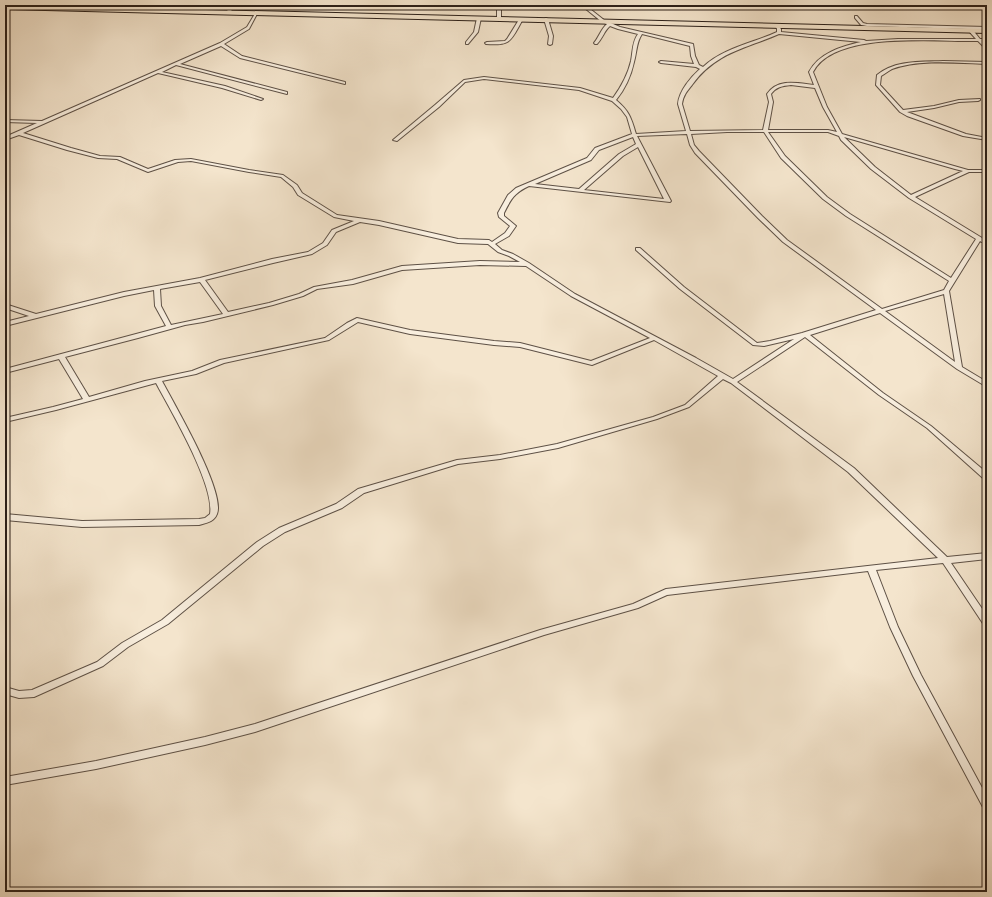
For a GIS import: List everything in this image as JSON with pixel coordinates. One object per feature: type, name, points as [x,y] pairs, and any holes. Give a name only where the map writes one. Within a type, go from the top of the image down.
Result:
[{"type":"main road","points":[[6,6],[230,8],[257,13],[969,29],[987,31]]},
{"type":"street","points":[[499,5],[499,18]]},
{"type":"street","points":[[583,5],[606,22],[641,33],[692,45],[696,66]]},
{"type":"street","points":[[5,139],[221,44],[248,28],[257,13]]},
{"type":"street","points":[[856,17],[862,24],[867,25],[969,29],[987,28]]},
{"type":"street","points":[[467,43],[476,32],[478,18]]},
{"type":"street","points":[[487,43],[506,42],[509,40],[521,19]]},
{"type":"street","points":[[546,19],[551,36],[550,44]]},
{"type":"street","points":[[596,44],[601,39],[606,22]]},
{"type":"street","points":[[777,25],[780,29],[779,33]]},
{"type":"street","points":[[969,29],[987,49]]},
{"type":"street","points":[[614,100],[625,82],[631,67],[635,42],[641,33]]},
{"type":"street","points":[[987,40],[867,42],[779,33],[712,60],[702,68],[691,81],[680,100],[692,145],[700,156],[785,241],[959,368],[987,385]]},
{"type":"street","points":[[867,42],[829,54],[817,63],[811,72],[825,107],[843,140],[873,168],[910,197],[987,243]]},
{"type":"street","points":[[221,44],[241,57],[344,83]]},
{"type":"street","points":[[661,62],[673,65],[696,66],[702,68]]},
{"type":"street","points":[[987,63],[908,63],[888,69],[878,77],[877,81],[878,85],[902,111],[909,115],[965,135],[987,139]]},
{"type":"street","points":[[176,64],[285,93]]},
{"type":"street","points":[[158,72],[223,87],[261,99]]},
{"type":"street","points":[[395,140],[437,106],[459,84],[471,79],[484,78],[580,89],[614,100],[629,117],[634,135],[668,200],[527,185]]},
{"type":"street","points":[[817,87],[786,84],[773,89],[769,94],[771,102],[765,131],[783,157],[825,198],[862,224],[952,281]]},
{"type":"street","points":[[902,111],[934,107],[960,101],[978,100]]},
{"type":"street","points":[[5,121],[43,122]]},
{"type":"street","points":[[492,244],[511,231],[513,226],[502,216],[502,209],[514,192],[589,159],[602,146],[634,135],[688,132],[765,131],[819,131],[839,133],[968,171],[987,171]]},
{"type":"street","points":[[18,133],[69,149],[100,156],[118,158],[148,170],[177,161],[191,160],[277,175],[288,180],[295,186],[300,194],[330,213],[343,218],[379,223],[458,241],[484,241],[492,244],[500,251],[527,264],[573,294],[656,338],[733,382],[851,470],[945,560],[987,623]]},
{"type":"street","points":[[580,191],[621,156],[639,144]]},
{"type":"street","points":[[910,197],[968,171]]},
{"type":"street","points":[[5,324],[124,294],[200,280],[272,261],[310,253],[325,244],[334,231],[360,220]]},
{"type":"street","points":[[959,368],[946,291],[979,239]]},
{"type":"street","points":[[638,249],[682,288],[754,344],[761,346],[789,337],[804,335],[946,291]]},
{"type":"street","points":[[5,371],[136,337],[169,326],[278,302],[316,288],[353,282],[402,268],[480,263],[527,264]]},
{"type":"street","points":[[200,280],[203,281],[226,314]]},
{"type":"street","points":[[157,288],[158,306],[169,326]]},
{"type":"street","points":[[5,306],[36,316]]},
{"type":"street","points":[[5,420],[87,400],[158,380],[194,373],[222,361],[327,338],[358,320],[410,332],[520,345],[592,363],[656,338]]},
{"type":"street","points":[[733,382],[804,335]]},
{"type":"street","points":[[804,335],[881,394],[929,426],[987,477]]},
{"type":"street","points":[[61,356],[87,400]]},
{"type":"street","points":[[5,690],[24,696],[100,664],[125,646],[165,622],[260,544],[282,530],[339,506],[361,491],[457,462],[500,457],[558,446],[655,418],[688,406],[722,376]]},
{"type":"street","points":[[5,517],[82,524],[199,522],[210,518],[214,514],[215,508],[208,480],[195,450],[158,380]]},
{"type":"street","points":[[5,781],[110,762],[205,741],[255,728],[543,632],[635,606],[666,592],[987,556]]},
{"type":"street","points":[[871,568],[894,627],[917,676],[987,806]]}]
